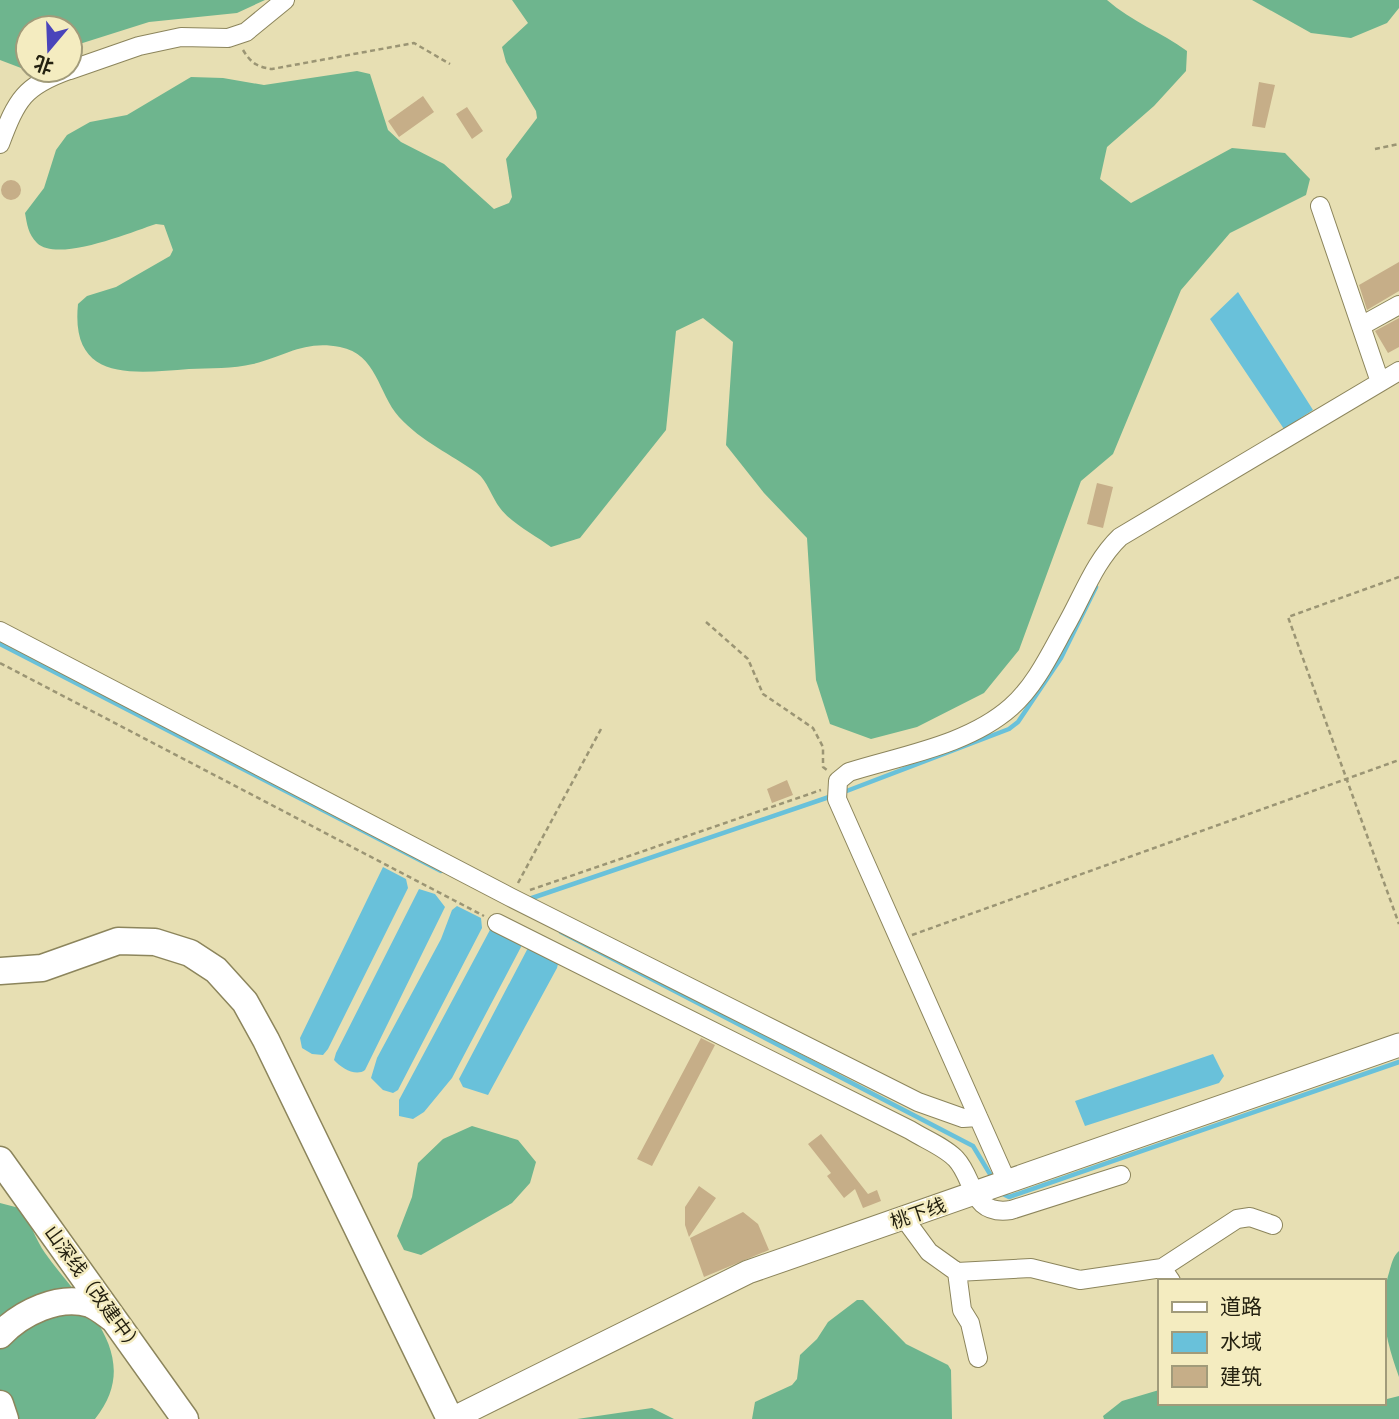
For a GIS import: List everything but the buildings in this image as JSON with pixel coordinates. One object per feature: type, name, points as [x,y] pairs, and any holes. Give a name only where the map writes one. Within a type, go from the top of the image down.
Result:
[{"type":"highway","points":[[0,971],[42,968],[118,941],[155,942],[190,953],[216,970],[246,1002],[266,1040],[451,1419]]},
{"type":"highway","name":"山深线（改建中）","points":[[0,1160],[155,1372],[185,1419]]},
{"type":"highway","points":[[0,1335],[15,1320],[62,1301],[90,1304],[119,1322]]},
{"type":"highway","points":[[0,1404],[5,1419]]},
{"type":"main road","name":"桃下线","points":[[451,1419],[748,1272],[1399,1045]]},
{"type":"street","points":[[84,65],[139,46],[171,39],[228,38],[240,34],[285,0]]},
{"type":"street","points":[[0,144],[8,121],[25,93],[36,84]]},
{"type":"street","points":[[1320,206],[1380,382]]},
{"type":"street","points":[[1361,326],[1399,305]]},
{"type":"street","points":[[1007,1182],[837,799],[838,781],[849,772],[972,733],[999,716],[1013,705],[1041,670],[1103,553],[1120,537],[1399,371]]},
{"type":"street","points":[[0,631],[510,897],[918,1102],[963,1118],[978,1117]]},
{"type":"street","points":[[497,923],[910,1130],[957,1159],[973,1194],[989,1208],[999,1212],[1121,1175]]},
{"type":"street","points":[[904,1218],[929,1252],[957,1272],[1031,1268],[1080,1280],[1167,1274],[1237,1219],[1250,1216],[1273,1225]]},
{"type":"street","points":[[957,1272],[962,1310],[970,1323],[978,1358]]},
{"type":"path","points":[[240,34],[241,46],[250,61],[261,68],[272,69],[414,43],[450,64]]},
{"type":"path","points":[[1375,149],[1399,144]]},
{"type":"path","points":[[1399,577],[1288,617],[1399,924]]},
{"type":"path","points":[[510,897],[825,788],[838,781],[823,767],[823,747],[813,728],[763,694],[748,659],[706,622]]},
{"type":"path","points":[[0,663],[497,923]]},
{"type":"path","points":[[510,897],[601,729]]},
{"type":"path","points":[[899,939],[1399,760]]},
{"type":"green space","points":[[0,0],[265,0],[237,13],[149,22],[84,43],[84,14],[14,14],[14,65],[0,60]]},
{"type":"green space","points":[[512,0],[1107,0],[1126,15],[1187,51],[1186,71],[1154,106],[1107,147],[1100,179],[1131,203],[1232,148],[1285,153],[1310,179],[1306,195],[1230,233],[1181,290],[1113,454],[1081,481],[1019,650],[984,693],[917,727],[871,739],[830,724],[816,680],[807,538],[764,493],[726,445],[733,342],[703,318],[676,331],[666,430],[580,538],[551,547],[505,513],[477,473],[408,426],[392,407],[369,366],[352,351],[327,345],[305,347],[245,366],[147,372],[110,368],[95,360],[84,348],[78,330],[78,304],[87,296],[116,287],[170,256],[173,250],[164,225],[156,224],[77,248],[47,248],[34,240],[25,213],[44,188],[56,150],[67,135],[90,122],[127,115],[191,77],[223,78],[264,85],[357,71],[370,74],[388,130],[401,142],[444,164],[494,209],[509,203],[512,197],[506,159],[537,118],[536,111],[506,62],[502,47],[528,23]]},
{"type":"green space","points":[[1252,0],[1399,0],[1399,8],[1387,23],[1351,38],[1311,33]]},
{"type":"green space","points":[[472,1126],[518,1140],[536,1162],[530,1183],[512,1203],[421,1255],[404,1250],[397,1236],[412,1197],[418,1163],[443,1139]]},
{"type":"green space","points":[[0,1203],[23,1209],[45,1253],[103,1331],[111,1352],[114,1373],[109,1396],[95,1419],[0,1419]]},
{"type":"green space","points":[[1399,1251],[1399,1377],[1385,1320],[1385,1289]]},
{"type":"green space","points":[[857,1300],[863,1300],[906,1344],[948,1365],[951,1370],[952,1419],[752,1419],[755,1402],[792,1385],[797,1379],[800,1355],[817,1339],[828,1322]]},
{"type":"green space","points":[[1158,1390],[1158,1405],[1385,1405],[1385,1400],[1399,1396],[1399,1419],[1104,1419],[1103,1416],[1122,1401]]},
{"type":"green space","points":[[652,1408],[674,1419],[577,1419]]},
{"type":"water","points":[[1238,292],[1313,410],[1284,429],[1210,319]]},
{"type":"water","points":[[383,867],[406,879],[408,888],[328,1049],[323,1055],[312,1054],[302,1048],[300,1038]]},
{"type":"water","points":[[419,889],[435,894],[445,907],[365,1070],[357,1073],[349,1071],[334,1060],[336,1053]]},
{"type":"water","points":[[457,906],[481,918],[482,928],[398,1090],[393,1093],[383,1090],[371,1078],[377,1058],[441,939],[452,910]]},
{"type":"water","points":[[491,928],[522,941],[521,947],[452,1078],[424,1112],[413,1119],[399,1116],[399,1100]]},
{"type":"water","points":[[529,946],[559,960],[557,968],[488,1095],[463,1087],[459,1079]]},
{"type":"water","points":[[1213,1054],[1224,1076],[1219,1083],[1085,1126],[1075,1101]]},
{"type":"waterway","points":[[844,792],[1009,729],[1018,722],[1061,658],[1096,587]]},
{"type":"waterway","points":[[0,644],[441,871]]},
{"type":"waterway","points":[[529,899],[832,796]]},
{"type":"waterway","points":[[561,932],[973,1146],[993,1179]]},
{"type":"waterway","points":[[1001,1193],[1009,1197],[1399,1062]]}]
